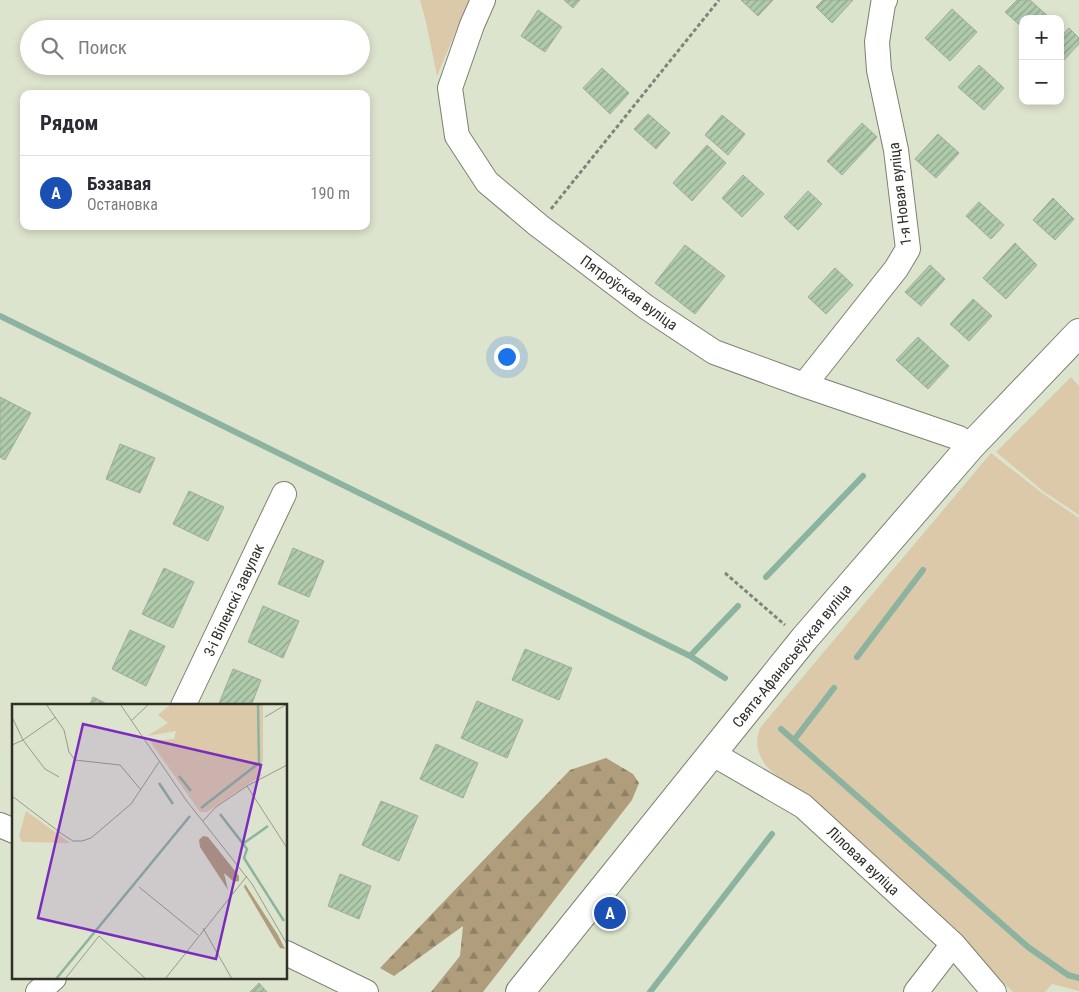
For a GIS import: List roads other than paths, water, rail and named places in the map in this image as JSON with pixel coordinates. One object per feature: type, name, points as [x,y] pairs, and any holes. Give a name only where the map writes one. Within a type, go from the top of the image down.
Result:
[{"type":"street","name":"Пятроўская вуліца","points":[[483,0],[472,25],[450,88],[458,136],[487,182],[538,225],[646,307],[714,352],[959,438],[970,447]]},
{"type":"street","name":"1-я Новая вуліца","points":[[804,385],[896,269],[908,249],[896,150],[879,70],[878,42],[885,0]]},
{"type":"street","name":"Свята-Афанасьеўская вуліца","points":[[520,992],[804,639],[970,447],[1079,332]]},
{"type":"street","name":"3-і Віленскі завулак","points":[[184,704],[284,494]]},
{"type":"street","name":"Ліловая вуліца","points":[[712,754],[804,806],[953,944],[994,992]]},
{"type":"street","points":[[0,825],[12,830]]},
{"type":"street","points":[[916,992],[953,944]]},
{"type":"street","points":[[288,953],[366,992]]},
{"type":"street","points":[[38,992],[52,980]]},
{"type":"waterway","points":[[0,316],[690,656],[725,678]]},
{"type":"waterway","points":[[766,577],[863,476]]},
{"type":"waterway","points":[[857,657],[923,570]]},
{"type":"waterway","points":[[690,656],[738,606]]},
{"type":"waterway","points":[[794,740],[834,688]]},
{"type":"waterway","points":[[781,729],[1028,947],[1068,975],[1079,978]]},
{"type":"waterway","points":[[650,992],[772,834]]},
{"type":"place","name":"Бэзавая","points":[[610,913]]}]
